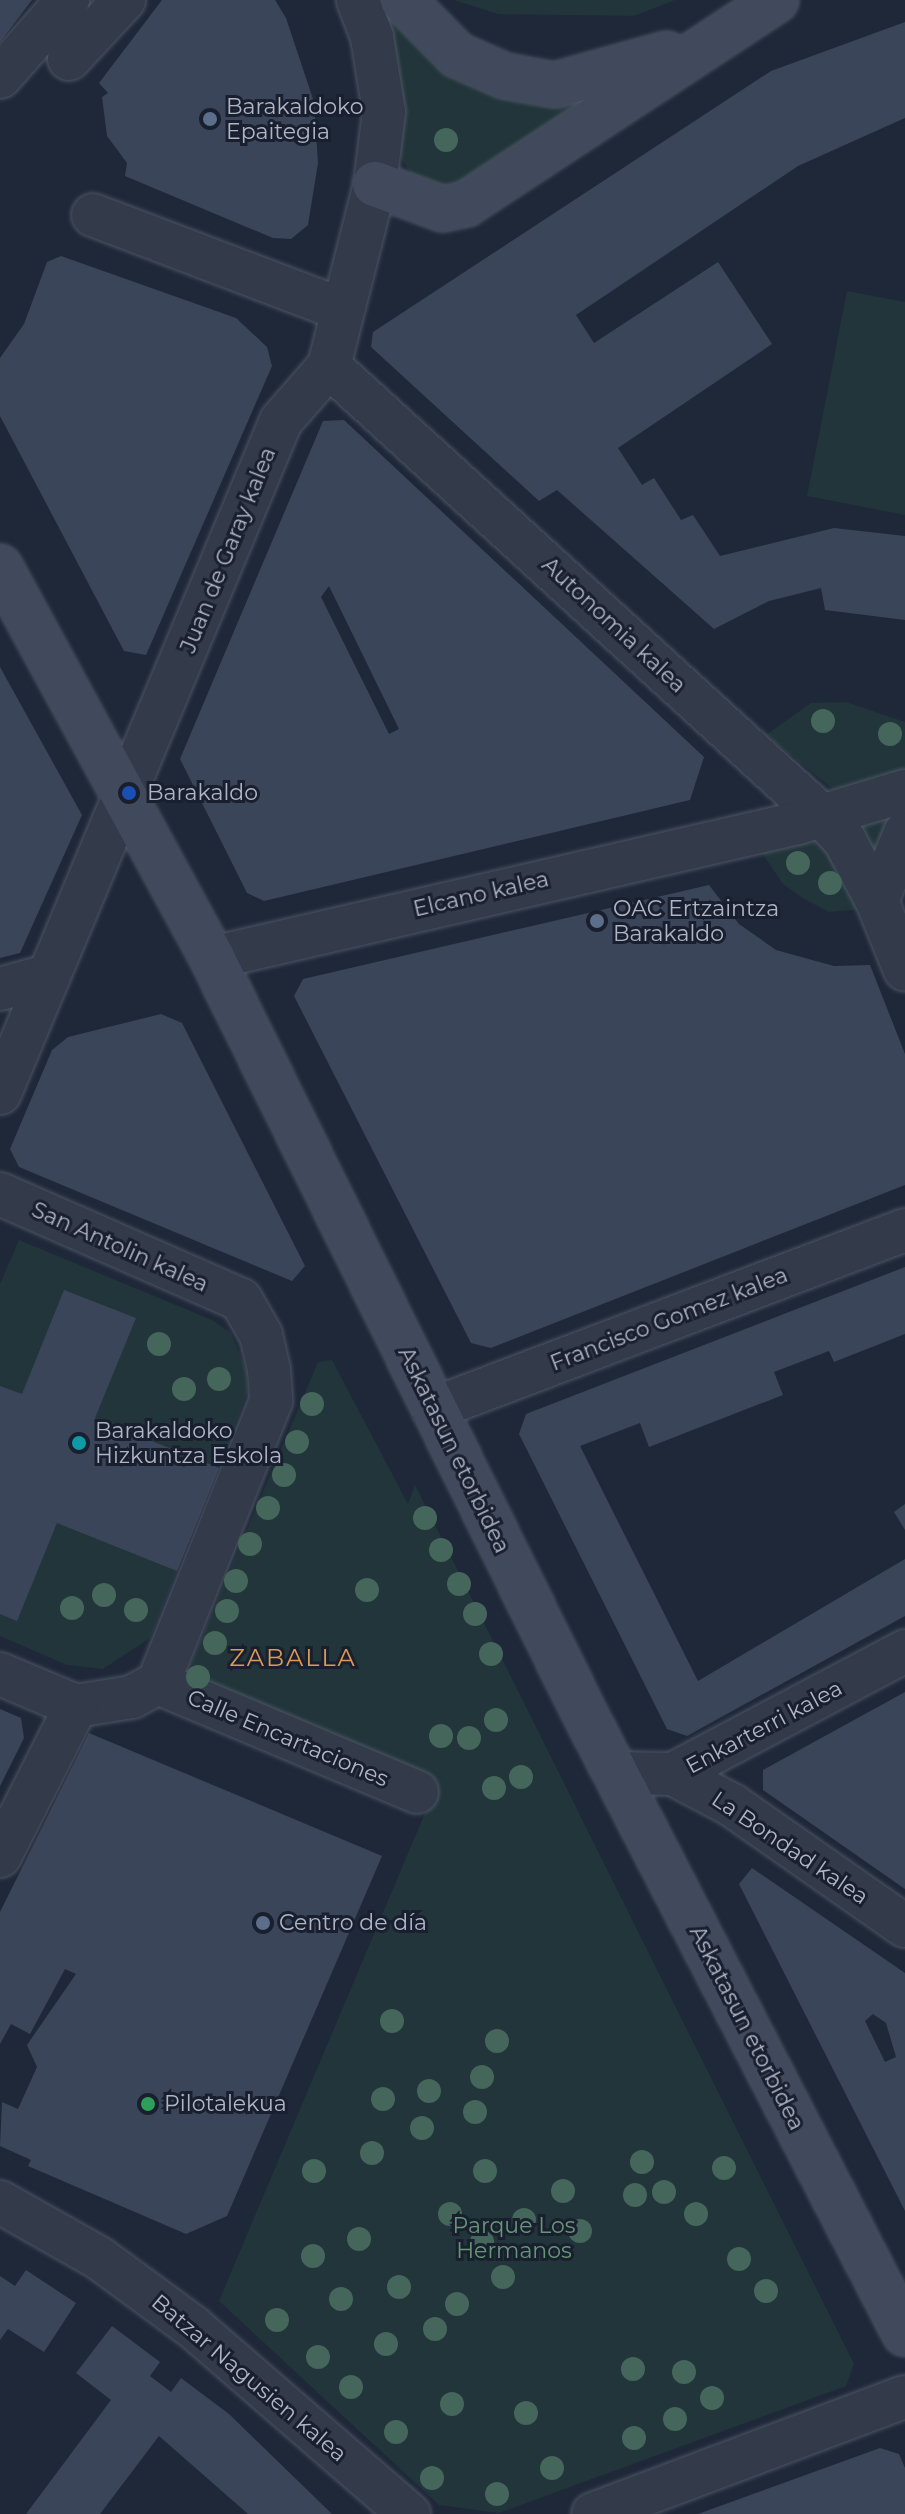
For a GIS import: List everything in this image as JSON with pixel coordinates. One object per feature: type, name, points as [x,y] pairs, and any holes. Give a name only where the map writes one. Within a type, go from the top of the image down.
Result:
[{"type":"street","points":[[0,77],[68,0]]},
{"type":"street","points":[[69,59],[124,0]]},
{"type":"street","name":"Juan de Garay kalea","points":[[0,1093],[44,977],[281,421],[329,366],[375,184],[384,112],[372,37],[358,0]]},
{"type":"street","points":[[403,0],[457,55],[505,76],[555,85],[627,70],[729,29]]},
{"type":"street","points":[[375,184],[443,209],[466,204],[776,0]]},
{"type":"street","points":[[93,215],[341,309]]},
{"type":"street","name":"Autonomia kalea","points":[[329,366],[822,816],[845,841],[877,901],[905,970]]},
{"type":"street","name":"Askatasun etorbidea","points":[[0,567],[212,958],[615,1773],[905,2334]]},
{"type":"street","points":[[749,830],[756,756]]},
{"type":"street","name":"Elcano kalea","points":[[212,958],[749,830],[822,816],[905,791]]},
{"type":"street","points":[[877,901],[905,833]]},
{"type":"street","points":[[0,989],[44,977]]},
{"type":"street","name":"San Antolin kalea","points":[[0,1194],[241,1300],[261,1335],[271,1401],[158,1683]]},
{"type":"street","name":"Francisco Gomez kalea","points":[[433,1409],[905,1230]]},
{"type":"street","name":"Enkarterri kalea","points":[[615,1773],[673,1774],[905,1651]]},
{"type":"street","points":[[0,1674],[76,1706],[132,1697],[158,1683]]},
{"type":"street","name":"Calle Encartaciones","points":[[158,1683],[417,1792]]},
{"type":"street","points":[[0,1856],[76,1706]]},
{"type":"street","name":"La Bondad kalea","points":[[673,1774],[732,1805],[905,1926]]},
{"type":"street","name":"Batzar Nagusien kalea","points":[[0,2202],[99,2258],[193,2327],[409,2514]]},
{"type":"street","points":[[601,2513],[905,2397]]},
{"type":"green space","points":[[379,0],[408,32],[528,102],[575,102],[632,78],[465,190],[420,188],[396,150]]},
{"type":"green space","points":[[454,0],[675,0],[634,16],[498,14]]},
{"type":"green space","points":[[847,291],[905,302],[905,515],[807,496]]},
{"type":"green space","points":[[846,702],[905,722],[905,770],[834,790],[766,735],[811,703]]},
{"type":"green space","points":[[905,810],[873,863],[856,824]]},
{"type":"green space","points":[[812,834],[836,858],[864,909],[829,912],[804,899],[783,884],[758,847]]},
{"type":"green space","points":[[19,1240],[212,1320],[231,1333],[247,1372],[247,1394],[150,1638],[103,1669],[67,1665],[0,1636],[0,1284]]},
{"type":"green space","name":"Parque Los Hermanos","points":[[332,1360],[408,1504],[415,1485],[854,2364],[846,2386],[499,2513],[439,2505],[219,2301],[428,1806],[176,1698],[318,1362]]},
{"type":"building","points":[[0,0],[32,0],[0,42]]},
{"type":"building","name":"Barakaldoko Epaitegia","points":[[162,0],[275,0],[286,18],[314,102],[318,163],[308,225],[291,239],[273,238],[125,176],[127,163],[107,136],[102,97],[108,93],[99,83]]},
{"type":"building","points":[[905,22],[905,118],[798,166],[576,315],[594,343],[718,262],[772,344],[618,448],[642,485],[654,478],[681,520],[693,515],[720,556],[834,528],[905,536],[905,620],[825,610],[821,588],[769,601],[714,629],[557,490],[539,501],[371,347],[373,332],[771,71]]},
{"type":"building","points":[[61,256],[236,318],[267,347],[272,366],[146,655],[124,651],[0,416],[0,358],[24,324],[47,262]]},
{"type":"building","points":[[344,420],[704,757],[690,800],[264,901],[247,893],[180,759],[323,421]],"holes":[[[329,586],[399,729],[389,734],[321,597]]]},
{"type":"building","points":[[0,667],[82,815],[20,953],[0,958]]},
{"type":"building","points":[[709,885],[739,924],[776,950],[834,966],[870,965],[905,1054],[905,1185],[491,1348],[471,1343],[294,996],[303,979]]},
{"type":"building","points":[[161,1014],[182,1023],[305,1266],[292,1281],[19,1167],[10,1149],[52,1050],[68,1037]]},
{"type":"building","points":[[905,1267],[905,1334],[834,1362],[829,1351],[774,1372],[783,1395],[649,1447],[640,1423],[580,1446],[698,1681],[905,1559],[905,1616],[687,1736],[667,1729],[519,1434],[526,1414]]},
{"type":"building","name":"Barakaldoko Hizkuntza Eskola","points":[[64,1290],[136,1318],[95,1418],[219,1468],[177,1571],[57,1523],[17,1621],[0,1614],[0,1386],[22,1394]]},
{"type":"building","points":[[905,1504],[905,1530],[894,1512]]},
{"type":"building","points":[[905,1692],[905,1889],[763,1790],[763,1770]]},
{"type":"building","points":[[0,1709],[21,1718],[24,1738],[0,1786]]},
{"type":"building","points":[[89,1733],[382,1856],[227,2216],[186,2234],[28,2166],[31,2160],[0,2146],[2,2102],[18,2109],[37,2067],[27,2045],[76,1974],[65,1969],[30,2034],[11,2024],[0,2044],[0,1912]]},
{"type":"building","points":[[752,1868],[905,1973],[905,2211],[739,1884]],"holes":[[[873,2014],[886,2023],[896,2057],[885,2062],[865,2021]]]},
{"type":"building","points":[[26,2270],[76,2303],[44,2352],[8,2329],[0,2340],[0,2276],[15,2286]]},
{"type":"building","points":[[112,2326],[160,2362],[150,2376],[171,2392],[181,2378],[229,2414],[332,2514],[248,2514],[159,2436],[100,2514],[26,2514],[111,2400],[76,2373]]},
{"type":"building","points":[[880,2448],[899,2454],[905,2468],[905,2514],[698,2514]]},
{"type":"place","name":"Barakaldoko Epaitegia","points":[[210,119]]},
{"type":"place","name":"Barakaldo","points":[[129,793]]},
{"type":"place","name":"OAC Ertzaintza Barakaldo","points":[[597,921]]},
{"type":"place","name":"Barakaldoko Hizkuntza Eskola","points":[[79,1443]]},
{"type":"place","name":"Centro de día","points":[[263,1923]]},
{"type":"place","name":"Pilotalekua","points":[[148,2104]]},
{"type":"district","name":"ZABALLA","points":[[293,1658]]}]
